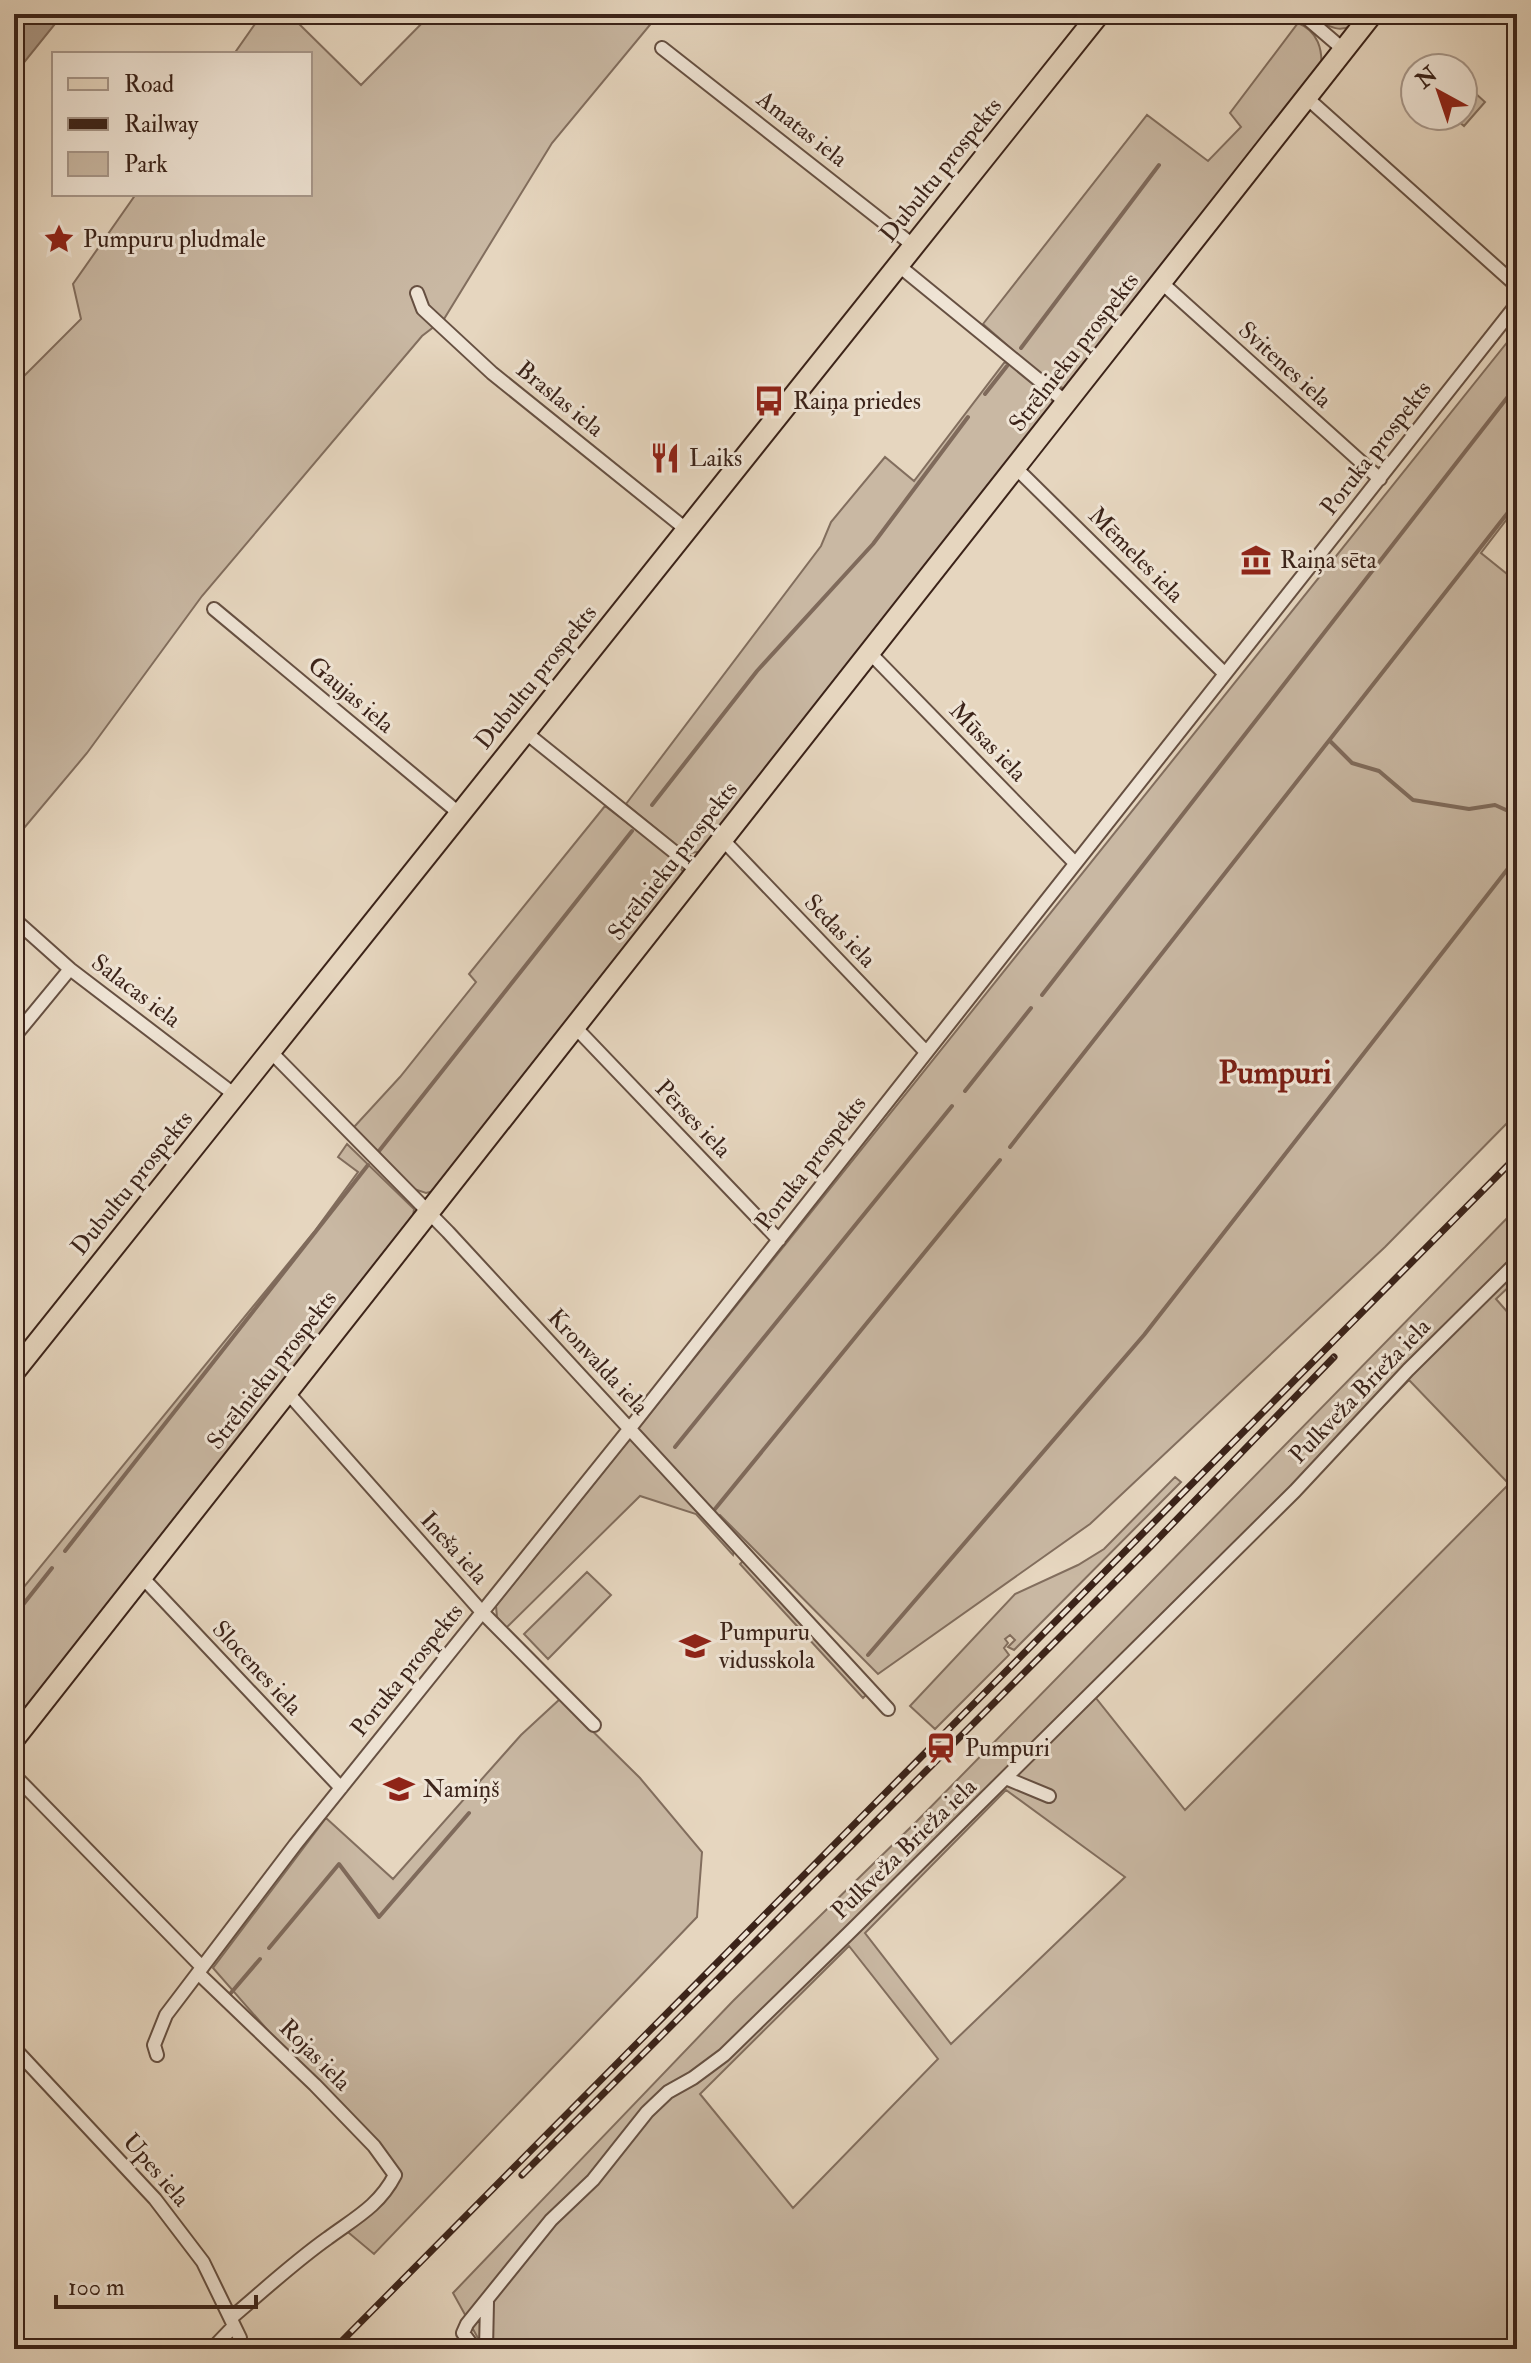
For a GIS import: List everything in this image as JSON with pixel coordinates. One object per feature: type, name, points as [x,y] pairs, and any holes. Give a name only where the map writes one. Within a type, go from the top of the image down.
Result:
[{"type":"main road","name":"Dubultu prospekts","points":[[14,1372],[1099,14]]},
{"type":"main road","name":"Strēlnieku prospekts","points":[[14,1739],[1372,14]]},
{"type":"street","points":[[1302,14],[1344,50]]},
{"type":"street","name":"Amatas iela","points":[[662,48],[914,246]]},
{"type":"street","points":[[1307,98],[1517,286]]},
{"type":"street","points":[[898,265],[1067,403]]},
{"type":"street","name":"Svitenes iela","points":[[1162,283],[1380,479]]},
{"type":"street","name":"Braslas iela","points":[[417,293],[423,309],[492,373],[687,530]]},
{"type":"street","name":"Poruka prospekts","points":[[157,2055],[154,2045],[159,2025],[341,1788],[779,1240],[1517,304]]},
{"type":"street","name":"Mēmeles iela","points":[[1016,468],[1225,674]]},
{"type":"street","name":"Gaujas iela","points":[[214,609],[460,814]]},
{"type":"street","name":"Mūsas iela","points":[[870,653],[1074,862]]},
{"type":"street","points":[[525,732],[698,871]]},
{"type":"street","name":"Sedas iela","points":[[723,840],[926,1052]]},
{"type":"street","name":"Salacas iela","points":[[14,919],[70,969],[235,1095]]},
{"type":"street","points":[[14,1037],[70,969]]},
{"type":"street","name":"Pērses iela","points":[[575,1027],[779,1240]]},
{"type":"street","name":"Kronvalda iela","points":[[270,1051],[429,1213],[888,1709]]},
{"type":"street","name":"Pulkveža Brieža iela","points":[[475,2349],[463,2333],[551,2220],[593,2180],[647,2112],[668,2092],[724,2055],[1008,1779],[1295,1491],[1408,1370],[1517,1262]]},
{"type":"street","name":"Ineša iela","points":[[288,1393],[482,1612],[594,1725]]},
{"type":"street","name":"Slocenes iela","points":[[142,1577],[341,1788]]},
{"type":"street","name":"Rojas iela","points":[[14,1775],[374,2146],[395,2175],[385,2195],[359,2219],[327,2238],[233,2322]]},
{"type":"street","points":[[1008,1779],[1049,1796]]},
{"type":"street","name":"Upes iela","points":[[14,2048],[155,2199],[203,2262],[240,2338]]},
{"type":"street","points":[[486,2349],[487,2302]]},
{"type":"street","points":[[212,2349],[233,2322]]},
{"type":"green space","points":[[262,14],[289,14],[361,85],[431,14],[659,14],[552,143],[444,319],[422,336],[202,596],[87,753],[14,840],[14,392],[18,382],[81,319],[73,284],[135,196],[312,196],[312,52],[235,52]]},
{"type":"green space","points":[[1311,14],[1363,14],[1351,26],[1338,29]]},
{"type":"green space","points":[[1298,23],[1305,26],[1318,42],[1321,69],[1067,390],[1048,381],[983,324],[1147,115],[1208,161],[1241,127],[1230,113]]},
{"type":"green space","points":[[1517,330],[1517,506],[1481,553],[1517,582],[1517,1113],[1385,1247],[1090,1524],[878,1674],[720,1515],[705,1518],[734,1551],[733,1555],[696,1514],[640,1496],[506,1628],[497,1617],[496,1606]]},
{"type":"green space","points":[[1009,362],[1052,399],[1054,408],[705,851],[690,853],[681,849],[626,804],[821,546],[831,522],[885,457],[914,481],[1004,363]]},
{"type":"green space","points":[[605,806],[674,858],[685,875],[438,1190],[426,1193],[414,1189],[354,1127],[400,1077],[476,982],[469,974]]},
{"type":"green space","points":[[347,1144],[414,1209],[413,1217],[14,1730],[14,1599],[314,1232],[358,1172],[338,1157]]},
{"type":"green space","points":[[1517,1208],[1517,1279],[1496,1299],[1517,1323],[1517,2349],[484,2349],[453,2293],[733,2001],[917,1821]],"holes":[[[1409,1380],[1509,1484],[1185,1810],[1096,1698]],[[1006,1790],[1125,1877],[951,2044],[865,1933]],[[849,1946],[938,2059],[793,2208],[700,2094]]]},
{"type":"green space","points":[[1175,1477],[1181,1482],[1014,1650],[1008,1647],[1015,1640],[1010,1635],[1005,1639],[1008,1643],[1004,1648],[1009,1655],[935,1729],[910,1706],[1015,1594],[1078,1565],[1104,1549]]},
{"type":"green space","points":[[744,1560],[866,1695],[863,1698],[740,1564]]},
{"type":"green space","points":[[587,1572],[611,1595],[548,1659],[524,1634]]},
{"type":"green space","points":[[560,1699],[640,1778],[702,1852],[697,1917],[374,2254],[343,2228],[395,2175],[213,1968],[326,1818],[393,1879],[521,1735]]},
{"type":"shaded area","points":[[14,14],[63,14],[14,75]]},
{"type":"waterway","points":[[1021,348],[1159,165]]},
{"type":"waterway","points":[[985,394],[1007,366]]},
{"type":"waterway","points":[[1042,995],[1517,385]]},
{"type":"waterway","points":[[652,805],[757,671],[873,544],[968,417]]},
{"type":"waterway","points":[[1010,1147],[1517,501]]},
{"type":"waterway","points":[[1330,741],[1352,763],[1379,771],[1413,800],[1469,809],[1495,805],[1517,815]]},
{"type":"waterway","points":[[379,1151],[632,831]]},
{"type":"waterway","points":[[868,1655],[1144,1335],[1517,857]]},
{"type":"waterway","points":[[965,1091],[1031,1008]]},
{"type":"waterway","points":[[675,1447],[952,1106]]},
{"type":"waterway","points":[[715,1509],[1000,1160]]},
{"type":"waterway","points":[[65,1551],[368,1165]]},
{"type":"waterway","points":[[14,1616],[52,1568]]},
{"type":"waterway","points":[[269,1948],[339,1864],[379,1917],[469,1813]]},
{"type":"waterway","points":[[230,1994],[260,1959]]},
{"type":"railway","points":[[334,2349],[1517,1156]]},
{"type":"railway","points":[[522,2175],[1151,1546],[1334,1357]]},
{"type":"place","name":"Pumpuru pludmale","points":[[59,239]]},
{"type":"place","name":"Raiņa priedes","points":[[769,401]]},
{"type":"place","name":"Laiks","points":[[665,458]]},
{"type":"place","name":"Raiņa sēta","points":[[1256,560]]},
{"type":"place","name":"Pumpuru vidusskola","points":[[695,1646]]},
{"type":"place","name":"Pumpuri","points":[[941,1748]]},
{"type":"place","name":"Namiņš","points":[[399,1789]]},
{"type":"district","name":"Pumpuri","points":[[1275,1073]]}]
